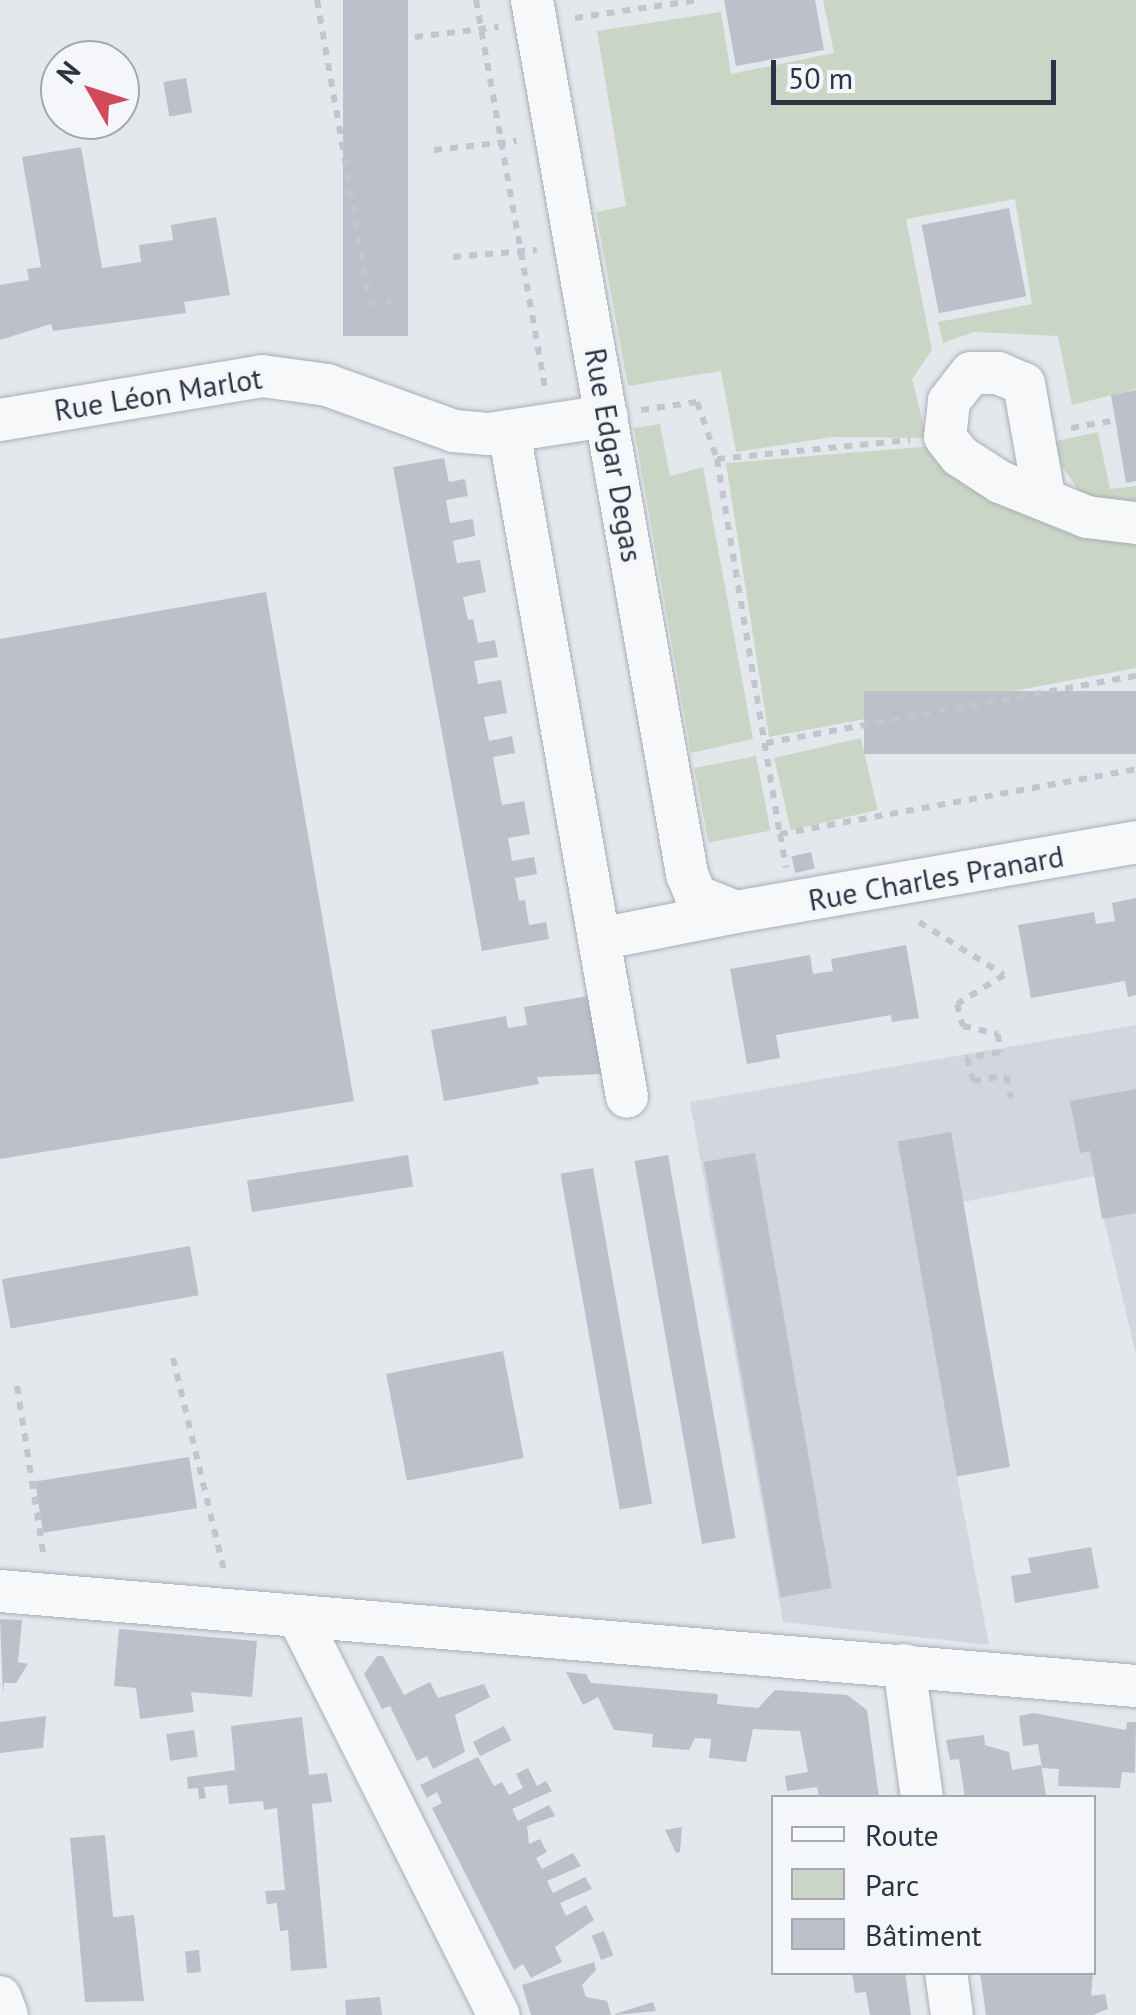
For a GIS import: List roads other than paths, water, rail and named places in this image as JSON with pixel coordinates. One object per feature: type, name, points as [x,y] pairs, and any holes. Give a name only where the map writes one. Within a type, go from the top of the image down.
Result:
[{"type":"street","name":"Rue Edgar Degas","points":[[534,12],[687,874],[722,908]]},
{"type":"street","points":[[1044,496],[1024,384],[998,373],[971,373],[949,401],[945,438],[972,466],[1087,517],[1136,523]]},
{"type":"street","name":"Rue Léon Marlot","points":[[0,420],[262,376],[327,385],[454,430],[610,430]]},
{"type":"street","points":[[509,431],[627,1097]]},
{"type":"street","name":"Rue Charles Pranard","points":[[599,939],[722,908],[1136,842]]},
{"type":"street","points":[[0,1592],[300,1620],[1136,1686]]},
{"type":"street","points":[[300,1620],[498,2015]]},
{"type":"street","points":[[904,1665],[922,1795]]},
{"type":"street","points":[[946,1975],[952,2015]]},
{"type":"street","points":[[0,1998],[7,2015]]}]
